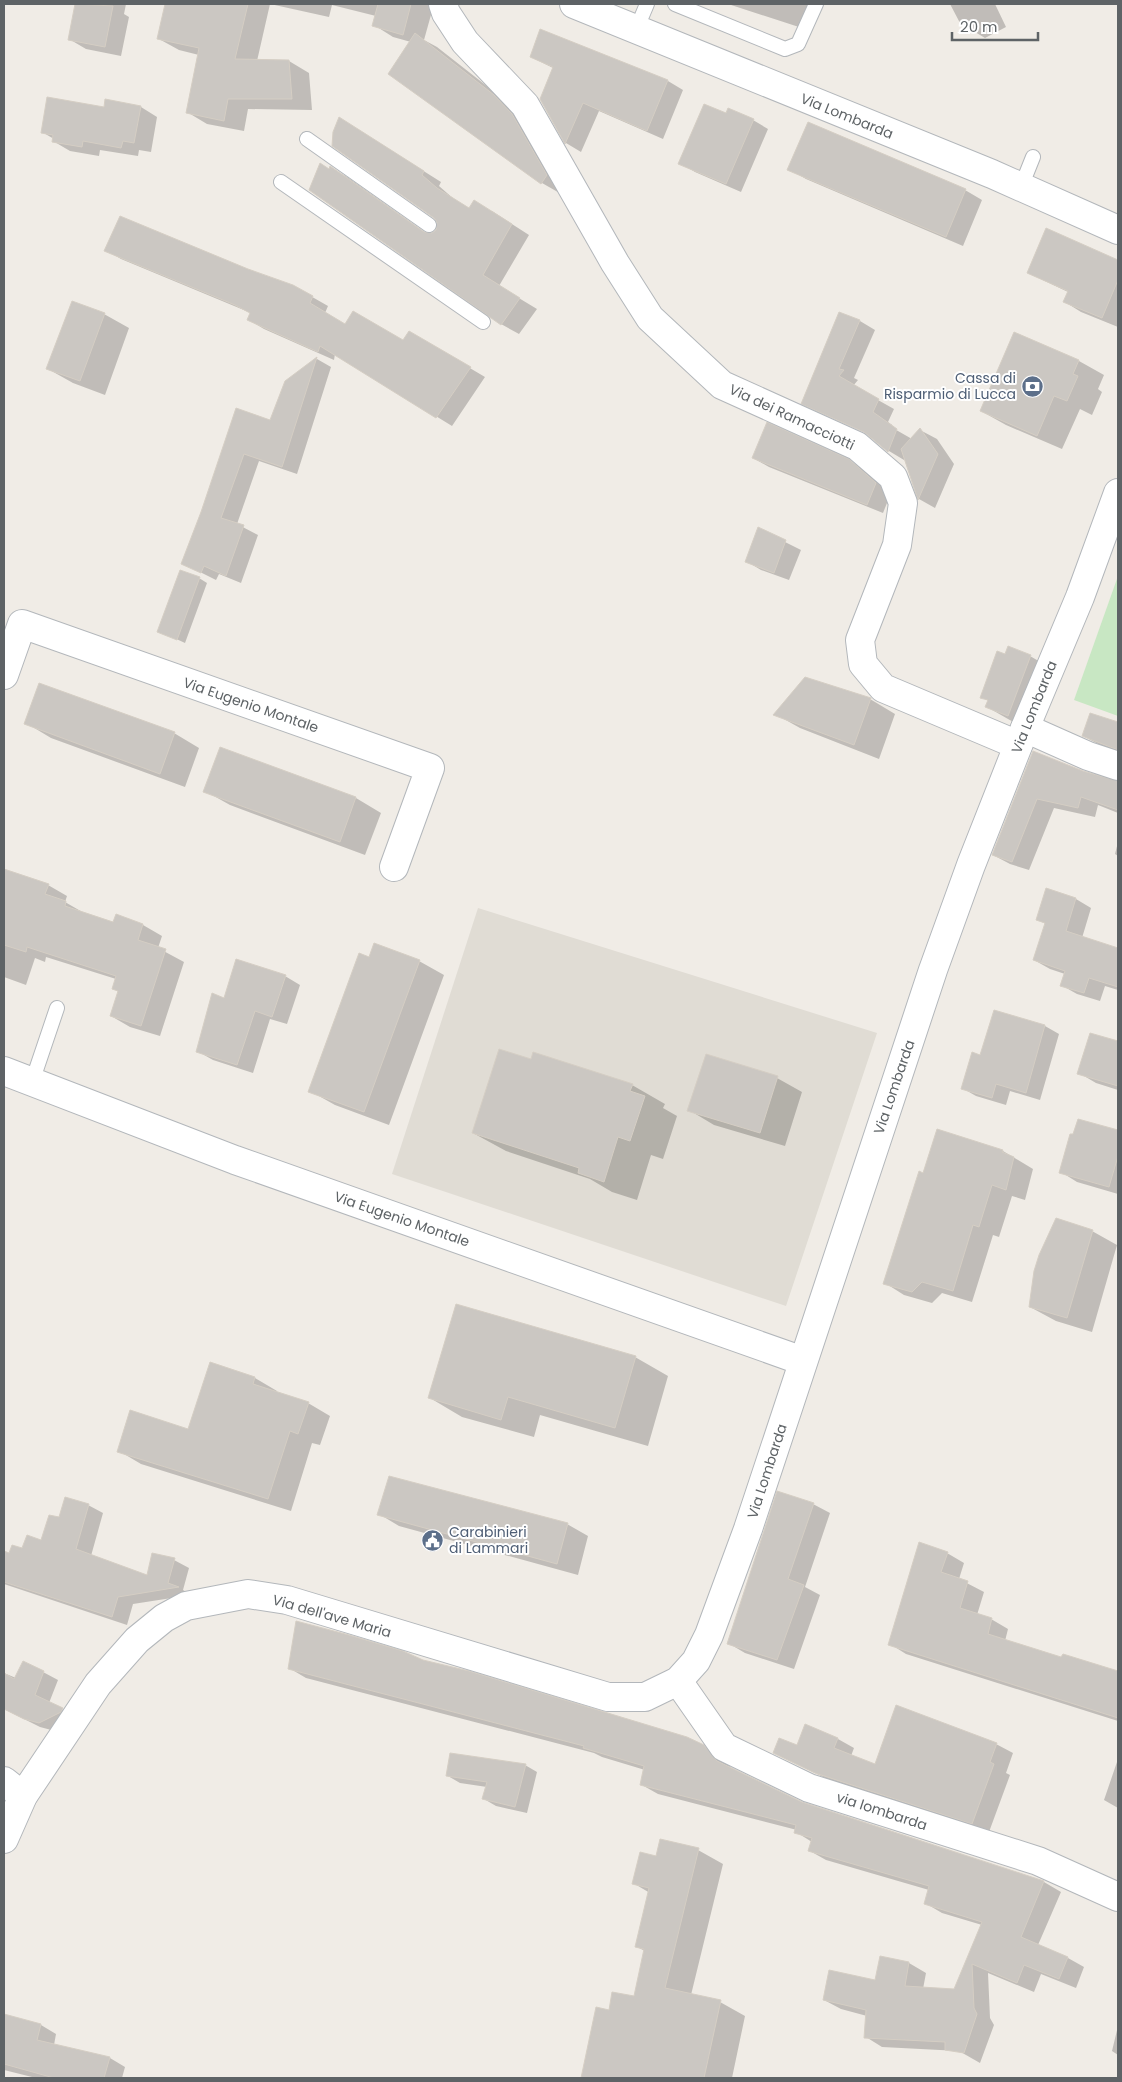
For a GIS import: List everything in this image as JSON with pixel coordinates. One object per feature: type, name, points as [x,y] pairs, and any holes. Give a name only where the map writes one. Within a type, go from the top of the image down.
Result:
[{"type":"street","name":"Via dei Ramacciotti","points":[[444,4],[446,13],[465,42],[525,105],[615,263],[650,318],[722,385],[857,446],[893,477],[903,504],[897,545],[860,640],[863,664],[883,688],[1021,737],[1118,766]]},
{"type":"street","name":"Via Lombarda","points":[[584,6],[636,30],[1021,187],[1118,230]]},
{"type":"street","name":"Via Lombarda","points":[[678,1681],[696,1661],[709,1635],[748,1529],[933,970],[971,865],[1021,737],[1080,597],[1118,493]]},
{"type":"street","name":"Via Eugenio Montale","points":[[4,675],[22,624],[430,768],[394,867]]},
{"type":"street","name":"Via Eugenio Montale","points":[[4,1071],[253,1166],[803,1360]]},
{"type":"street","name":"Via dell'ave Maria","points":[[4,1839],[14,1788],[98,1684],[137,1640],[186,1606],[211,1600],[248,1594],[287,1600],[608,1697],[645,1697],[678,1681]]},
{"type":"street","name":"via lombarda","points":[[678,1681],[724,1747],[809,1788],[1038,1860],[1118,1897]]},
{"type":"lane","points":[[636,30],[647,4]]},
{"type":"lane","points":[[676,4],[785,48],[798,44],[816,4]]},
{"type":"lane","points":[[307,139],[429,225]]},
{"type":"lane","points":[[1021,187],[1033,157]]},
{"type":"lane","points":[[281,182],[483,322]]},
{"type":"lane","points":[[32,1082],[57,1008]]},
{"type":"shaded area","points":[[478,908],[877,1033],[786,1306],[392,1174]]},
{"type":"green space","points":[[1118,576],[1118,716],[1074,700]]},
{"type":"building","points":[[75,4],[113,6],[105,47],[68,40]]},
{"type":"building","points":[[165,4],[248,4],[235,59],[289,60],[292,99],[228,99],[224,121],[186,113],[199,48],[157,39]]},
{"type":"building","points":[[378,4],[411,4],[403,35],[372,26]]},
{"type":"building","points":[[540,29],[668,80],[647,131],[583,103],[565,144],[540,99],[553,67],[530,57]]},
{"type":"building","points":[[415,33],[494,95],[512,114],[547,175],[541,184],[388,74]]},
{"type":"building","points":[[47,97],[104,107],[105,99],[141,106],[134,143],[123,141],[121,148],[83,141],[82,147],[52,142],[53,135],[41,133]]},
{"type":"building","points":[[704,104],[726,113],[728,108],[754,119],[726,184],[678,164]]},
{"type":"building","points":[[339,117],[424,171],[422,175],[437,188],[469,208],[474,200],[512,224],[483,275],[520,298],[501,325],[309,190],[320,163],[329,169],[330,166],[424,232],[432,233],[436,230],[437,222],[434,218],[332,146],[333,132]]},
{"type":"building","points":[[808,122],[966,189],[946,237],[787,170]]},
{"type":"building","points":[[120,216],[248,269],[293,285],[313,296],[310,303],[345,324],[353,311],[403,340],[409,331],[471,367],[436,418],[320,346],[318,352],[247,320],[250,313],[235,305],[104,251]]},
{"type":"building","points":[[1046,228],[1118,260],[1118,280],[1102,318],[1063,302],[1068,291],[1027,273]]},
{"type":"building","points":[[72,301],[105,313],[80,381],[46,369]]},
{"type":"building","points":[[839,312],[860,320],[839,369],[844,370],[839,376],[879,399],[873,412],[897,429],[888,452],[864,432],[801,404]]},
{"type":"building","name":"Cassa di Risparmio di Lucca","points":[[1014,332],[1079,360],[1073,374],[1078,376],[1067,401],[1054,396],[1037,436],[980,411]]},
{"type":"building","points":[[317,357],[282,467],[244,454],[221,518],[244,525],[226,576],[204,566],[201,573],[181,564],[201,512],[236,408],[270,420],[285,381]]},
{"type":"building","points":[[767,422],[849,459],[876,483],[867,505],[752,458]]},
{"type":"building","points":[[920,428],[938,454],[918,500],[901,449]]},
{"type":"building","points":[[758,527],[786,540],[774,573],[745,562]]},
{"type":"building","points":[[180,570],[200,577],[177,640],[157,632]]},
{"type":"building","points":[[1008,646],[1031,655],[1008,716],[985,707],[988,700],[980,698],[997,651],[1005,654]]},
{"type":"building","points":[[805,677],[871,698],[854,745],[773,715]]},
{"type":"building","points":[[39,683],[175,732],[160,774],[24,724]]},
{"type":"building","points":[[1090,713],[1118,722],[1118,750],[1082,736]]},
{"type":"building","points":[[220,747],[356,797],[340,842],[203,792]]},
{"type":"building","points":[[1033,751],[1083,771],[1118,781],[1118,810],[1081,797],[1078,808],[1037,799],[1012,862],[992,855]]},
{"type":"building","points":[[4,869],[49,884],[45,894],[66,901],[65,906],[113,922],[116,914],[143,924],[138,940],[166,949],[141,1026],[110,1016],[118,991],[112,989],[116,976],[27,947],[26,952],[4,945]]},
{"type":"building","points":[[1046,888],[1076,898],[1066,931],[1118,948],[1118,987],[1089,978],[1084,993],[1060,986],[1065,971],[1033,960],[1045,923],[1036,920]]},
{"type":"building","points":[[374,943],[420,960],[364,1112],[308,1092],[359,953],[369,957]]},
{"type":"building","points":[[236,959],[286,975],[272,1017],[255,1011],[237,1065],[196,1052],[212,993],[224,998]]},
{"type":"building","points":[[994,1010],[1045,1025],[1026,1093],[996,1084],[992,1098],[961,1089],[972,1052],[980,1055]]},
{"type":"building","points":[[1090,1033],[1118,1041],[1118,1086],[1077,1074]]},
{"type":"building","points":[[499,1049],[531,1059],[533,1052],[633,1084],[630,1091],[645,1096],[630,1141],[618,1137],[604,1182],[578,1173],[579,1168],[472,1133]]},
{"type":"building","points":[[706,1054],[778,1076],[760,1133],[687,1111]]},
{"type":"building","points":[[1078,1119],[1118,1130],[1118,1156],[1109,1187],[1059,1173],[1070,1134],[1073,1134]]},
{"type":"building","points":[[937,1129],[1003,1150],[1002,1152],[1014,1157],[1006,1190],[992,1185],[979,1227],[973,1225],[953,1291],[922,1282],[912,1292],[883,1284],[919,1171],[923,1173]]},
{"type":"building","points":[[1056,1218],[1093,1230],[1067,1318],[1029,1307],[1034,1271],[1039,1255]]},
{"type":"building","points":[[456,1304],[636,1356],[615,1428],[508,1397],[501,1420],[428,1398]]},
{"type":"building","points":[[210,1362],[255,1377],[253,1384],[309,1402],[298,1434],[290,1431],[268,1499],[117,1452],[130,1410],[188,1429]]},
{"type":"building","points":[[389,1476],[568,1523],[557,1564],[377,1515]]},
{"type":"building","points":[[777,1491],[814,1503],[788,1579],[804,1585],[777,1660],[727,1644]]},
{"type":"building","points":[[65,1497],[89,1504],[76,1549],[147,1575],[152,1553],[175,1558],[168,1583],[179,1587],[118,1597],[112,1617],[4,1582],[4,1551],[9,1553],[12,1545],[22,1548],[27,1535],[41,1540],[49,1515],[59,1517]]},
{"type":"building","points":[[919,1542],[948,1552],[941,1572],[968,1581],[960,1608],[992,1618],[988,1634],[1061,1657],[1063,1654],[1118,1671],[1118,1718],[888,1645]]},
{"type":"building","points":[[296,1621],[403,1651],[423,1660],[469,1671],[687,1737],[704,1745],[717,1761],[802,1802],[1044,1881],[1021,1937],[1068,1957],[1059,1979],[1024,1965],[1017,1983],[972,1964],[974,2008],[977,2014],[964,2053],[945,2050],[945,2042],[864,2038],[866,2010],[823,2000],[829,1970],[875,1980],[880,1956],[909,1962],[905,1986],[954,1989],[982,1922],[924,1904],[929,1886],[808,1851],[812,1838],[794,1833],[796,1825],[640,1785],[644,1766],[583,1748],[584,1746],[288,1669]]},
{"type":"building","points":[[23,1661],[44,1671],[35,1695],[63,1708],[61,1712],[39,1723],[24,1719],[4,1709],[4,1673],[14,1679]]},
{"type":"building","points":[[896,1705],[997,1743],[990,1762],[994,1764],[972,1824],[815,1773],[773,1753],[779,1738],[797,1745],[805,1724],[838,1738],[834,1748],[875,1764]]},
{"type":"building","points":[[450,1753],[526,1764],[515,1807],[482,1799],[487,1782],[446,1776]]},
{"type":"building","points":[[660,1839],[699,1848],[665,1988],[721,2000],[704,2078],[581,2078],[596,2007],[609,2010],[612,1992],[634,1996],[644,1949],[635,1947],[649,1888],[632,1884],[640,1852],[656,1856]]},
{"type":"building","points":[[4,2014],[41,2024],[37,2040],[110,2057],[104,2078],[54,2078],[4,2064]]},
{"type":"place","name":"Cassa di Risparmio di Lucca","points":[[1032,386]]},
{"type":"place","name":"Carabinieri di Lammari","points":[[433,1540]]}]
